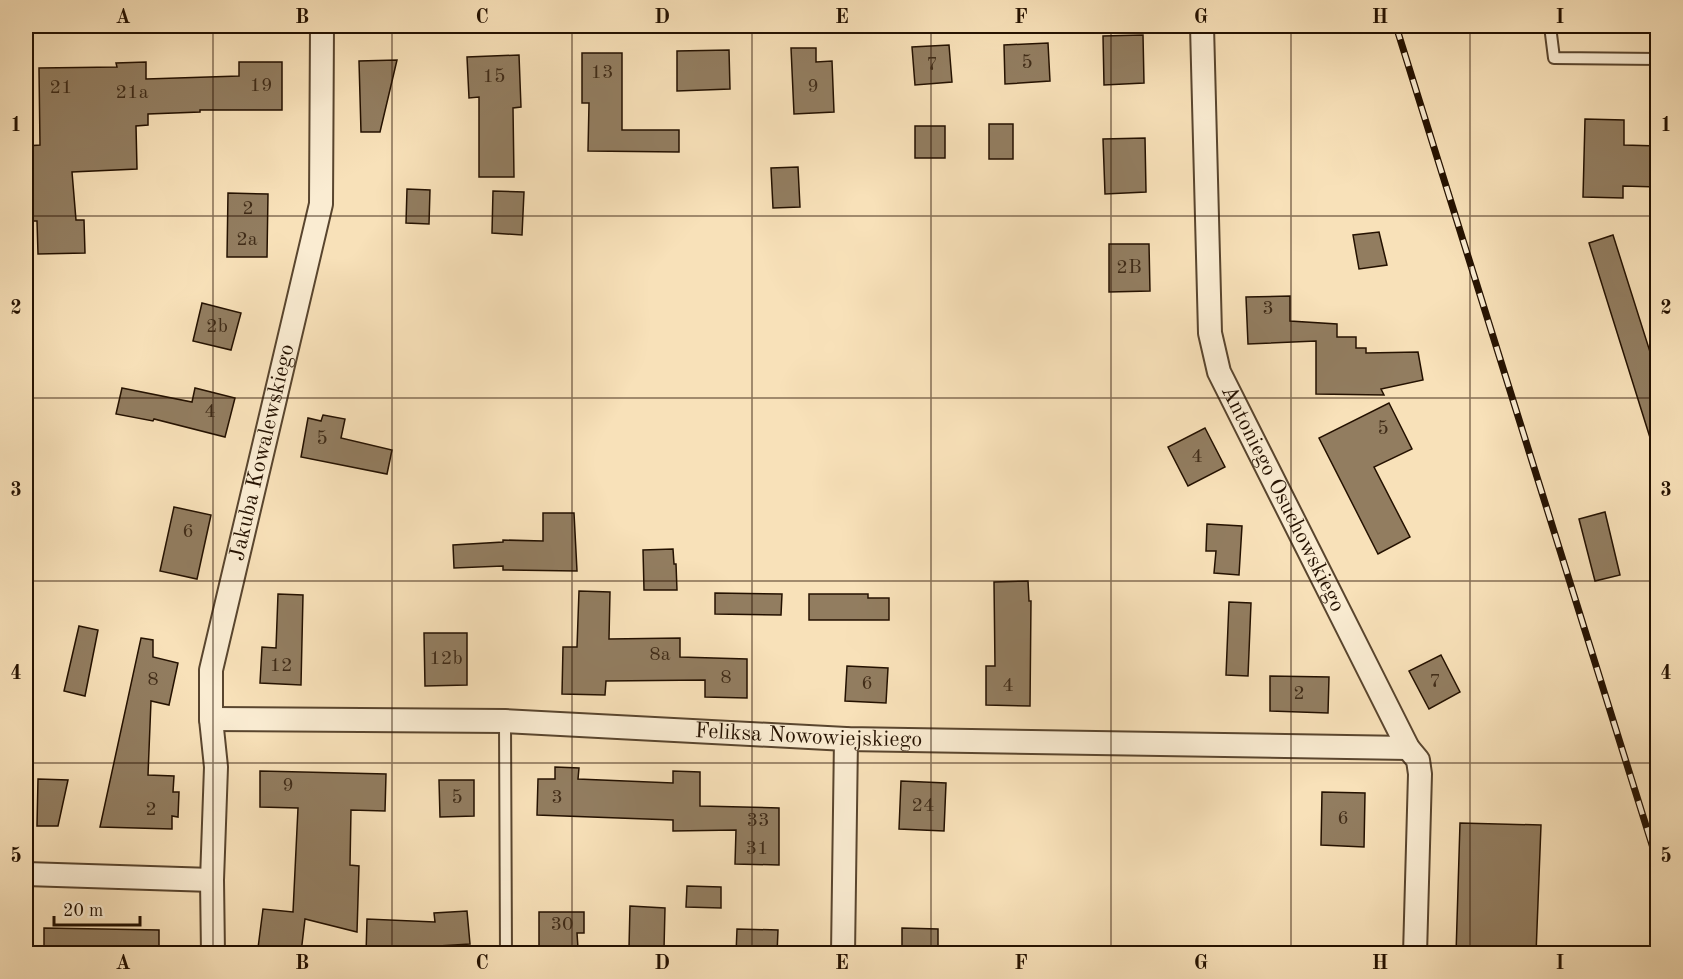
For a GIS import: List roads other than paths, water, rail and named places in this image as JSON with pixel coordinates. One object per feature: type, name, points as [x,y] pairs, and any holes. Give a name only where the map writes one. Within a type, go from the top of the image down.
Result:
[{"type":"street","name":"Jakuba Kowalewskiego","points":[[213,954],[212,880],[216,767],[211,719],[211,670],[321,204],[321,26]]},
{"type":"street","name":"Antoniego Osuchowskiego","points":[[1202,26],[1209,333],[1219,372],[1408,748],[1418,760],[1420,774],[1416,954]]},
{"type":"street","name":"Feliksa Nowowiejskiego","points":[[211,719],[505,721],[846,739],[1408,748]]},
{"type":"street","points":[[843,954],[846,739]]},
{"type":"street","points":[[26,874],[212,880]]},
{"type":"lane","points":[[1550,26],[1554,58],[1658,59]]},
{"type":"lane","points":[[505,721],[506,954]]},
{"type":"railway","points":[[1396,26],[1658,864]]}]
